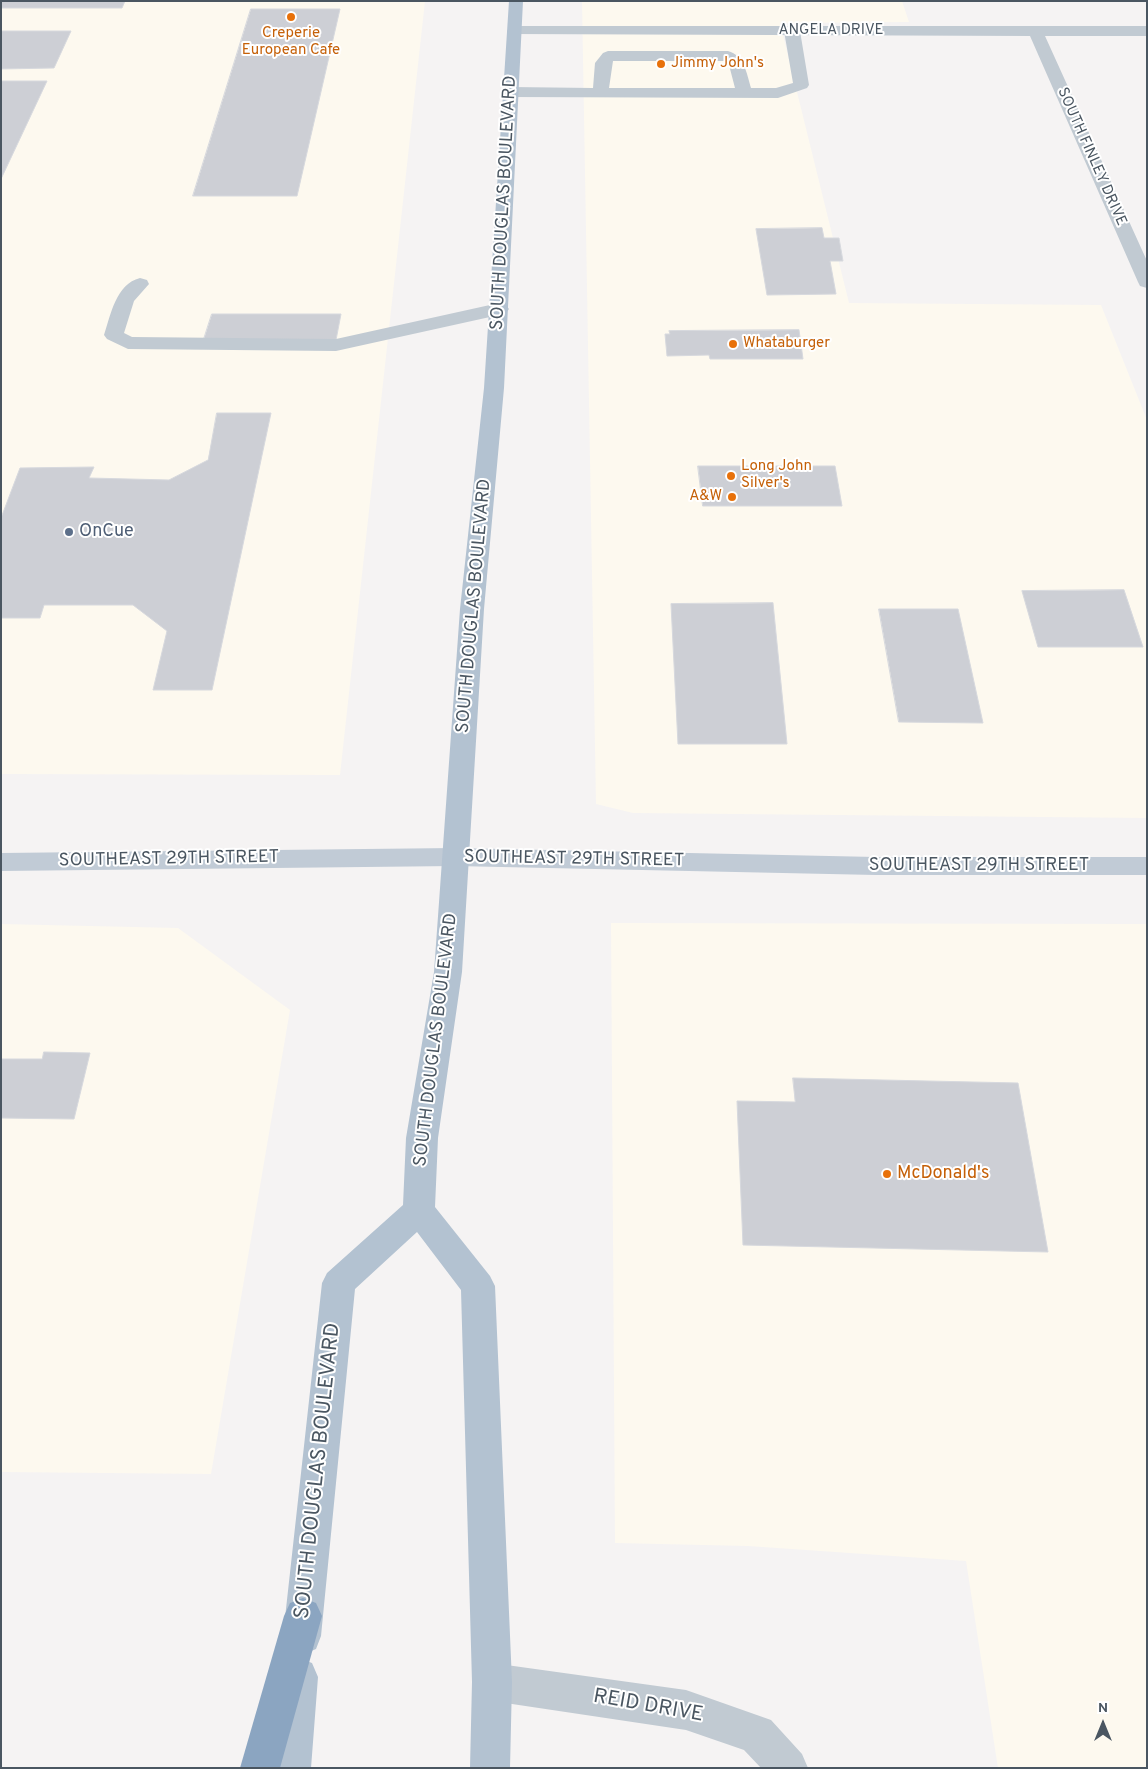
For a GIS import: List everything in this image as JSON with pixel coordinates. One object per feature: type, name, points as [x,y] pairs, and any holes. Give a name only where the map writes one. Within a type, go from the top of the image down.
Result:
[{"type":"highway","points":[[260,1768],[303,1616]]},
{"type":"main road","name":"SOUTH DOUGLAS BOULEVARD","points":[[291,1768],[303,1616],[339,1283],[420,1210],[422,1138],[448,972],[472,609],[494,388],[516,1]]},
{"type":"main road","name":"SOUTHEAST 29TH STREET","points":[[1,862],[455,857],[876,866],[1147,866]]},
{"type":"main road","points":[[420,1210],[478,1286],[492,1682],[490,1768]]},
{"type":"street","name":"ANGELA DRIVE","points":[[515,31],[1147,31]]},
{"type":"street","points":[[511,92],[778,93],[801,85],[792,31]]},
{"type":"street","name":"SOUTH FINLEY DRIVE","points":[[1036,32],[1147,282]]},
{"type":"street","points":[[601,92],[603,63],[608,56],[728,56],[736,64],[745,93]]},
{"type":"street","points":[[140,284],[125,299],[114,334],[128,344],[336,345],[499,308]]},
{"type":"street","name":"REID DRIVE","points":[[492,1682],[686,1710],[757,1734],[788,1768]]},
{"type":"shaded area","points":[[1,1],[425,1],[340,775],[1,774]]},
{"type":"shaded area","points":[[582,1],[902,1],[909,22],[780,23],[849,303],[1101,305],[1147,420],[1147,818],[633,813],[596,804]]},
{"type":"shaded area","points":[[611,923],[1147,924],[1147,1768],[998,1768],[966,1561],[748,1546],[615,1543]]},
{"type":"shaded area","points":[[1,924],[178,928],[290,1010],[211,1474],[1,1472]]},
{"type":"building","points":[[1,1],[125,1],[122,8],[1,8]]},
{"type":"building","points":[[251,9],[340,9],[297,196],[193,196]]},
{"type":"building","points":[[1,31],[71,31],[54,68],[1,69]]},
{"type":"building","points":[[1,81],[47,81],[1,179]]},
{"type":"building","points":[[822,228],[824,238],[839,238],[843,261],[830,261],[836,294],[767,295],[756,229]]},
{"type":"building","points":[[212,314],[341,314],[336,340],[204,339]]},
{"type":"building","name":"Whataburger","points":[[799,330],[803,359],[710,359],[709,355],[667,356],[665,334],[670,334],[669,331]]},
{"type":"building","points":[[217,413],[271,413],[212,690],[153,690],[167,631],[133,605],[44,605],[40,618],[1,618],[1,518],[20,468],[94,467],[89,478],[169,480],[208,460]]},
{"type":"building","points":[[698,466],[835,466],[842,506],[703,506]]},
{"type":"building","points":[[1124,590],[1143,647],[1038,647],[1022,591]]},
{"type":"building","points":[[773,603],[787,744],[678,744],[671,604]]},
{"type":"building","points":[[879,609],[958,609],[983,723],[899,722]]},
{"type":"building","points":[[44,1052],[90,1053],[74,1119],[1,1118],[1,1059],[42,1059]]},
{"type":"building","name":"McDonald's","points":[[793,1078],[1018,1083],[1048,1252],[743,1245],[737,1101],[795,1102]]},
{"type":"place","name":"Creperie European Cafe","points":[[291,17]]},
{"type":"place","name":"Jimmy John's","points":[[661,64]]},
{"type":"place","name":"Whataburger","points":[[733,344]]},
{"type":"place","name":"Long John Silver's","points":[[731,476]]},
{"type":"place","name":"A&W","points":[[732,497]]},
{"type":"place","name":"OnCue","points":[[69,532]]},
{"type":"place","name":"McDonald's","points":[[887,1174]]}]
